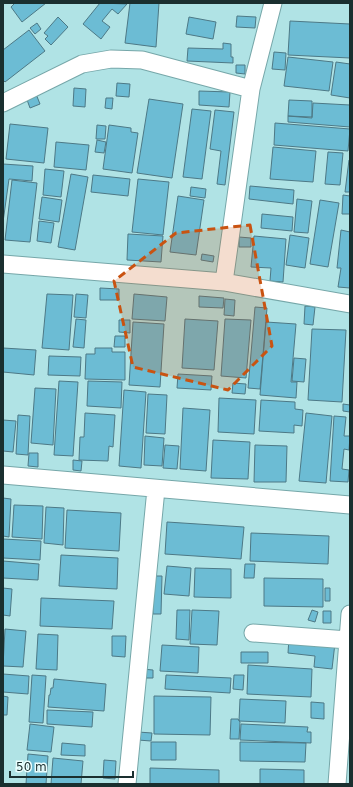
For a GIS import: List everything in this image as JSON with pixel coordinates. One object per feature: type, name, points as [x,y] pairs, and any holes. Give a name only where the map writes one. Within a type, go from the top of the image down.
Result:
[{"type":"street","points":[[224,282],[251,89],[273,3]]},
{"type":"street","points":[[3,103],[82,64],[111,60],[142,60],[251,89]]},
{"type":"street","points":[[3,264],[224,282],[350,304]]},
{"type":"street","points":[[3,476],[350,505]]},
{"type":"street","points":[[127,784],[156,489]]},
{"type":"street","points":[[337,784],[347,704],[350,614]]},
{"type":"street","points":[[253,633],[348,640]]},
{"type":"highlighted area","points":[[250,225],[272,346],[228,390],[133,367],[114,281],[176,233]]},
{"type":"building","points":[[15,3],[46,3],[22,22],[11,7]]},
{"type":"building","points":[[100,3],[127,4],[118,14],[112,9],[102,21],[110,27],[101,39],[83,24]]},
{"type":"building","points":[[130,3],[159,3],[156,47],[125,43]]},
{"type":"building","points":[[237,16],[256,17],[255,28],[236,27]]},
{"type":"building","points":[[58,17],[68,27],[51,45],[45,39],[48,36],[44,33]]},
{"type":"building","points":[[189,17],[216,22],[213,39],[186,34]]},
{"type":"building","points":[[290,21],[350,24],[350,58],[288,55]]},
{"type":"building","points":[[37,23],[41,29],[35,34],[30,28]]},
{"type":"building","points":[[29,30],[45,51],[5,82],[3,80],[3,50]]},
{"type":"building","points":[[223,43],[231,44],[231,57],[233,57],[233,63],[187,61],[188,48],[223,49]]},
{"type":"building","points":[[274,52],[286,53],[285,70],[272,69]]},
{"type":"building","points":[[288,57],[333,62],[329,91],[284,86]]},
{"type":"building","points":[[336,62],[350,64],[350,98],[331,95]]},
{"type":"building","points":[[236,65],[245,65],[245,74],[236,73]]},
{"type":"building","points":[[117,83],[130,84],[129,97],[116,96]]},
{"type":"building","points":[[74,88],[86,89],[85,107],[73,106]]},
{"type":"building","points":[[199,91],[230,92],[229,107],[199,105]]},
{"type":"building","points":[[36,94],[40,104],[30,108],[26,97]]},
{"type":"building","points":[[106,98],[113,98],[112,109],[105,108]]},
{"type":"building","points":[[149,99],[183,104],[172,178],[137,173]]},
{"type":"building","points":[[289,100],[312,101],[312,117],[288,116]]},
{"type":"building","points":[[313,103],[350,105],[350,127],[288,122],[288,116],[312,118]]},
{"type":"building","points":[[192,109],[211,111],[202,179],[183,177]]},
{"type":"building","points":[[215,110],[234,112],[225,185],[217,184],[221,151],[210,149]]},
{"type":"building","points":[[275,123],[350,129],[348,151],[274,145]]},
{"type":"building","points":[[10,124],[48,128],[44,163],[6,159]]},
{"type":"building","points":[[97,125],[106,126],[105,139],[96,139]]},
{"type":"building","points":[[109,125],[131,128],[131,132],[138,133],[132,173],[103,169]]},
{"type":"building","points":[[97,140],[106,142],[104,153],[95,152]]},
{"type":"building","points":[[56,142],[89,145],[86,170],[54,167]]},
{"type":"building","points":[[273,147],[316,151],[313,182],[270,179]]},
{"type":"building","points":[[328,152],[343,153],[340,185],[325,184]]},
{"type":"building","points":[[349,160],[350,192],[345,192]]},
{"type":"building","points":[[3,164],[33,166],[32,181],[9,179],[3,222]]},
{"type":"building","points":[[45,169],[64,171],[61,197],[43,195]]},
{"type":"building","points":[[71,174],[88,177],[75,250],[58,247]]},
{"type":"building","points":[[93,175],[130,179],[128,196],[91,192]]},
{"type":"building","points":[[138,179],[169,182],[163,235],[132,232]]},
{"type":"building","points":[[12,180],[37,183],[30,242],[5,240]]},
{"type":"building","points":[[250,186],[294,190],[293,204],[249,199]]},
{"type":"building","points":[[191,187],[206,189],[205,198],[190,196]]},
{"type":"building","points":[[343,195],[350,196],[350,214],[342,214]]},
{"type":"building","points":[[178,196],[204,200],[196,255],[170,252]]},
{"type":"building","points":[[42,197],[62,200],[59,222],[39,219]]},
{"type":"building","points":[[297,199],[312,201],[308,233],[294,232]]},
{"type":"building","points":[[320,200],[339,203],[328,267],[310,264]]},
{"type":"building","points":[[262,214],[293,217],[292,231],[261,228]]},
{"type":"building","points":[[39,221],[54,223],[51,243],[37,241]]},
{"type":"building","points":[[341,230],[350,232],[350,288],[338,287],[341,268],[337,268]]},
{"type":"building","points":[[128,234],[163,236],[161,262],[127,260]]},
{"type":"building","points":[[290,235],[309,238],[305,268],[286,265]]},
{"type":"building","points":[[254,236],[286,239],[283,282],[270,281],[271,268],[251,267]]},
{"type":"building","points":[[239,237],[251,238],[251,247],[239,247]]},
{"type":"building","points":[[202,254],[214,256],[213,262],[201,260]]},
{"type":"building","points":[[100,288],[119,289],[119,300],[100,300]]},
{"type":"building","points":[[47,294],[73,295],[69,350],[42,348]]},
{"type":"building","points":[[76,294],[88,295],[86,318],[74,317]]},
{"type":"building","points":[[134,294],[167,297],[165,321],[132,319]]},
{"type":"building","points":[[199,296],[224,298],[223,308],[199,307]]},
{"type":"building","points":[[225,299],[235,300],[234,316],[224,315]]},
{"type":"building","points":[[305,306],[315,307],[313,325],[304,324]]},
{"type":"building","points":[[255,307],[267,308],[260,389],[248,388]]},
{"type":"building","points":[[76,319],[86,320],[84,348],[73,347]]},
{"type":"building","points":[[185,319],[218,321],[214,370],[182,368]]},
{"type":"building","points":[[225,319],[251,320],[246,378],[221,376]]},
{"type":"building","points":[[119,320],[130,320],[130,333],[119,332]]},
{"type":"building","points":[[133,322],[164,324],[160,387],[129,385]]},
{"type":"building","points":[[266,322],[296,324],[291,382],[297,382],[296,398],[260,395]]},
{"type":"building","points":[[312,329],[346,330],[342,402],[308,400]]},
{"type":"building","points":[[115,336],[125,336],[125,347],[114,347]]},
{"type":"building","points":[[3,348],[36,350],[34,375],[3,372]]},
{"type":"building","points":[[95,348],[112,348],[112,352],[125,352],[125,380],[85,379],[86,354],[95,354]]},
{"type":"building","points":[[49,356],[81,357],[80,376],[48,375]]},
{"type":"building","points":[[294,358],[306,359],[304,382],[292,381]]},
{"type":"building","points":[[178,374],[212,376],[211,390],[177,388]]},
{"type":"building","points":[[59,381],[78,382],[73,456],[54,455]]},
{"type":"building","points":[[88,381],[122,382],[121,408],[87,406]]},
{"type":"building","points":[[233,383],[246,384],[245,394],[232,393]]},
{"type":"building","points":[[35,388],[56,389],[53,445],[31,443]]},
{"type":"building","points":[[124,390],[146,392],[141,468],[119,466]]},
{"type":"building","points":[[148,394],[167,395],[165,434],[146,433]]},
{"type":"building","points":[[219,398],[256,400],[254,434],[218,432]]},
{"type":"building","points":[[261,400],[295,402],[295,409],[303,410],[302,426],[294,425],[294,433],[259,431]]},
{"type":"building","points":[[343,404],[350,405],[350,412],[343,411]]},
{"type":"building","points":[[183,408],[210,410],[206,471],[180,469]]},
{"type":"building","points":[[85,413],[115,415],[113,447],[109,446],[108,461],[79,460],[80,437],[84,437]]},
{"type":"building","points":[[306,413],[332,416],[326,483],[299,481]]},
{"type":"building","points":[[18,415],[30,416],[28,455],[16,454]]},
{"type":"building","points":[[334,416],[346,417],[344,436],[350,436],[349,450],[344,449],[342,469],[349,470],[348,482],[330,481]]},
{"type":"building","points":[[3,420],[16,421],[13,452],[3,451]]},
{"type":"building","points":[[145,436],[164,438],[162,466],[144,465]]},
{"type":"building","points":[[213,440],[250,442],[248,479],[211,478]]},
{"type":"building","points":[[165,445],[179,446],[177,469],[163,468]]},
{"type":"building","points":[[255,445],[287,446],[286,482],[254,482]]},
{"type":"building","points":[[29,453],[38,453],[38,467],[28,466]]},
{"type":"building","points":[[73,460],[82,461],[81,471],[73,470]]},
{"type":"building","points":[[3,498],[11,499],[9,537],[3,536]]},
{"type":"building","points":[[14,505],[43,506],[42,539],[12,537]]},
{"type":"building","points":[[46,507],[64,508],[63,545],[44,543]]},
{"type":"building","points":[[67,510],[121,513],[119,551],[65,548]]},
{"type":"building","points":[[167,522],[244,527],[241,559],[165,554]]},
{"type":"building","points":[[251,533],[329,536],[328,564],[250,561]]},
{"type":"building","points":[[3,539],[41,541],[40,560],[3,558]]},
{"type":"building","points":[[61,555],[118,558],[117,589],[59,586]]},
{"type":"building","points":[[3,561],[39,564],[38,580],[3,578]]},
{"type":"building","points":[[245,564],[255,564],[254,578],[244,578]]},
{"type":"building","points":[[167,566],[191,568],[189,596],[164,594]]},
{"type":"building","points":[[195,568],[231,569],[231,598],[194,597]]},
{"type":"building","points":[[152,576],[162,576],[161,614],[153,614]]},
{"type":"building","points":[[264,578],[323,579],[323,607],[264,606]]},
{"type":"building","points":[[3,588],[12,589],[10,616],[3,615]]},
{"type":"building","points":[[325,588],[330,588],[330,601],[325,601]]},
{"type":"building","points":[[41,598],[114,601],[112,629],[40,626]]},
{"type":"building","points":[[177,610],[190,610],[189,640],[176,639]]},
{"type":"building","points":[[192,610],[219,611],[217,645],[190,644]]},
{"type":"building","points":[[312,610],[318,612],[315,622],[308,620]]},
{"type":"building","points":[[323,611],[331,611],[331,623],[323,623]]},
{"type":"building","points":[[5,629],[26,631],[23,667],[3,666]]},
{"type":"building","points":[[38,634],[58,635],[57,670],[36,669]]},
{"type":"building","points":[[112,636],[126,636],[125,657],[112,656]]},
{"type":"building","points":[[289,638],[335,643],[332,669],[314,667],[315,656],[288,653]]},
{"type":"building","points":[[162,645],[199,647],[198,673],[160,671]]},
{"type":"building","points":[[241,652],[268,652],[268,663],[241,663]]},
{"type":"building","points":[[248,665],[312,669],[311,697],[247,694]]},
{"type":"building","points":[[142,669],[153,670],[153,678],[141,678]]},
{"type":"building","points":[[3,674],[29,676],[28,694],[3,692]]},
{"type":"building","points":[[32,675],[46,676],[43,723],[29,722]]},
{"type":"building","points":[[166,675],[231,678],[230,693],[165,689]]},
{"type":"building","points":[[234,675],[244,675],[243,690],[233,689]]},
{"type":"building","points":[[54,679],[106,684],[104,711],[48,707],[49,695],[51,688],[53,688]]},
{"type":"building","points":[[3,696],[8,697],[7,715],[3,715]]},
{"type":"building","points":[[154,696],[211,697],[210,735],[154,734]]},
{"type":"building","points":[[240,699],[286,701],[285,723],[239,721]]},
{"type":"building","points":[[311,702],[324,703],[324,719],[311,718]]},
{"type":"building","points":[[47,710],[93,712],[92,727],[47,724]]},
{"type":"building","points":[[231,719],[238,719],[240,722],[239,739],[230,739]]},
{"type":"building","points":[[30,724],[54,727],[51,752],[27,750]]},
{"type":"building","points":[[241,724],[308,727],[307,732],[311,732],[311,743],[240,740]]},
{"type":"building","points":[[138,732],[152,733],[151,741],[138,740]]},
{"type":"building","points":[[151,742],[176,742],[176,760],[151,760]]},
{"type":"building","points":[[240,742],[306,743],[305,762],[240,761]]},
{"type":"building","points":[[62,743],[85,745],[85,756],[61,755]]},
{"type":"building","points":[[28,754],[48,756],[46,784],[26,784]]},
{"type":"building","points":[[53,758],[83,761],[81,784],[51,784]]},
{"type":"building","points":[[104,760],[116,761],[115,779],[103,778]]},
{"type":"building","points":[[150,768],[219,770],[219,784],[150,784]]},
{"type":"building","points":[[260,769],[304,770],[304,784],[260,784]]}]
